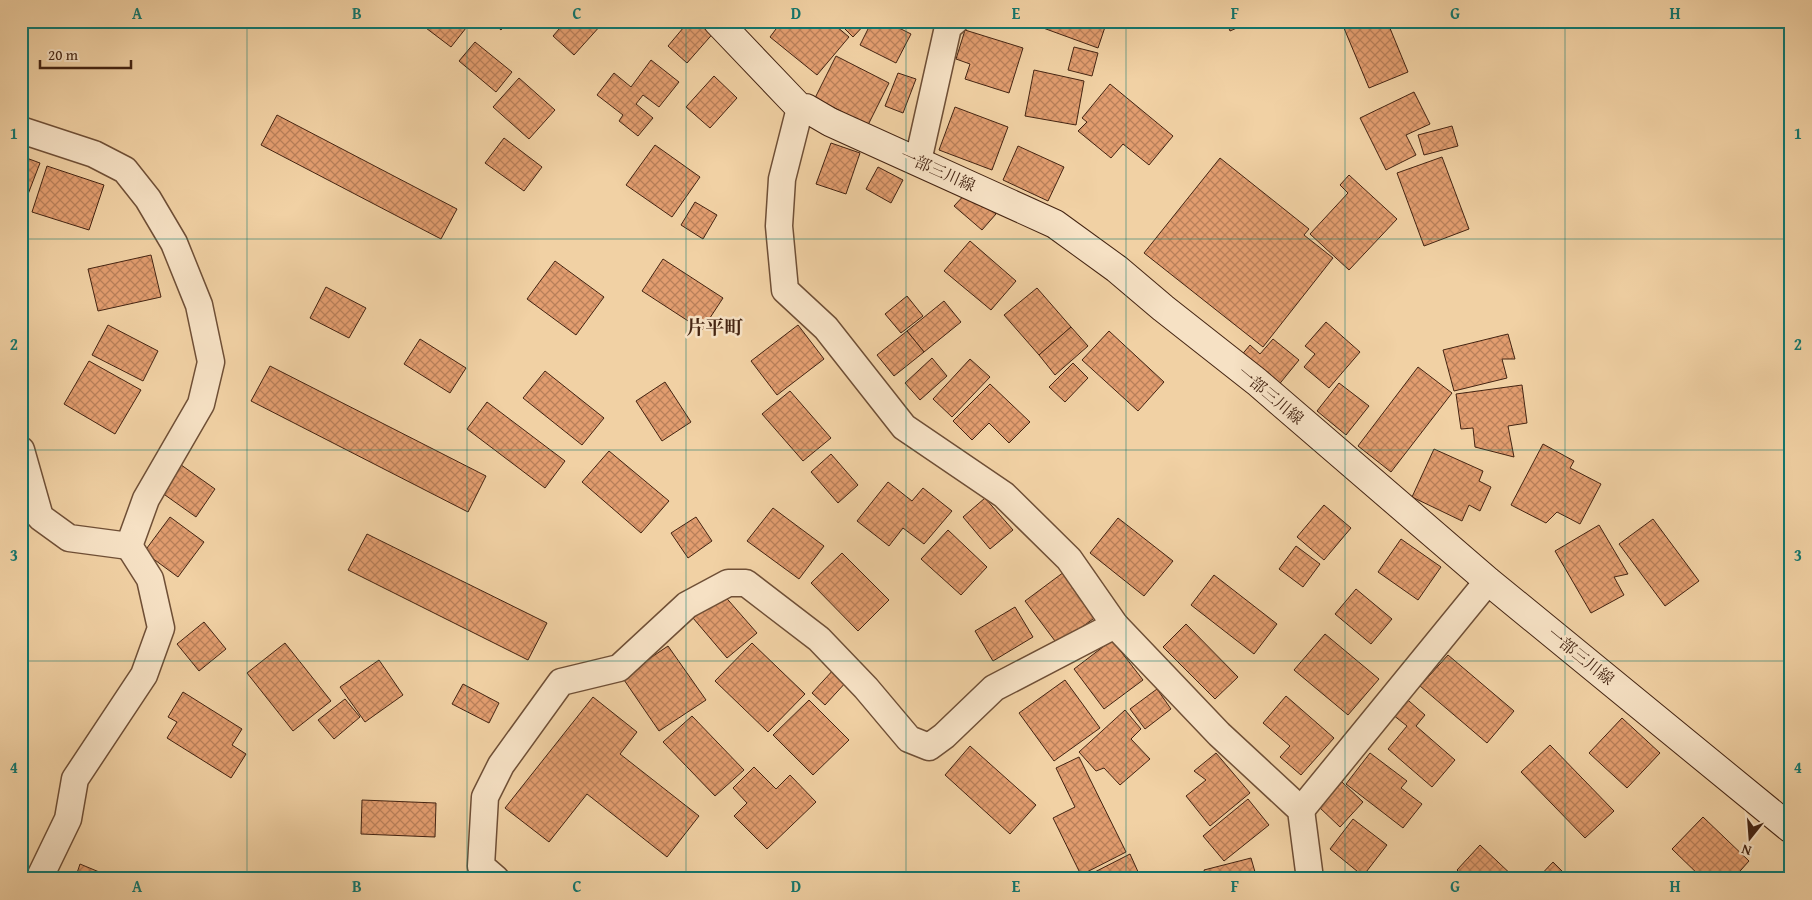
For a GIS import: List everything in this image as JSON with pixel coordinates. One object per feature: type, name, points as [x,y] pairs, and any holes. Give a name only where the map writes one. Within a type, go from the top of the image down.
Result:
[{"type":"main road","name":"一部三川線","points":[[717,21],[800,108],[806,108],[830,122],[1055,224],[1117,268],[1163,308],[1257,382],[1488,581],[1791,828]]},
{"type":"street","points":[[918,161],[948,27],[955,21]]},
{"type":"street","points":[[800,108],[782,179],[779,226],[785,290],[826,328],[904,426],[1004,495],[1069,559],[1116,625],[1219,734],[1301,810],[1310,879]]},
{"type":"street","points":[[21,130],[94,154],[125,170],[148,199],[174,243],[200,305],[211,362],[201,404],[146,499],[129,546]]},
{"type":"street","points":[[21,450],[40,518],[69,538],[129,546],[150,579],[161,628],[144,675],[75,780],[68,819],[39,879]]},
{"type":"street","points":[[1301,810],[1488,581]]},
{"type":"street","points":[[496,879],[481,866],[485,798],[501,765],[561,682],[619,668],[687,605],[728,582],[746,583],[819,639],[866,688],[908,739],[928,747],[944,736],[994,688],[1116,625]]},
{"type":"building","points":[[425,21],[457,21],[466,28],[451,47],[422,25]]},
{"type":"building","points":[[491,21],[508,21],[501,30]]},
{"type":"building","points":[[566,21],[598,21],[601,25],[574,55],[553,36]]},
{"type":"building","points":[[689,21],[706,21],[716,30],[687,63],[668,46]]},
{"type":"building","points":[[782,21],[830,21],[849,37],[817,75],[770,37]]},
{"type":"building","points":[[837,21],[868,21],[853,37]]},
{"type":"building","points":[[872,21],[885,21],[911,34],[896,63],[860,45]]},
{"type":"building","points":[[1036,21],[1107,21],[1098,48],[1035,25]]},
{"type":"building","points":[[1226,21],[1247,21],[1248,23],[1230,31]]},
{"type":"building","points":[[1341,21],[1372,21],[1374,25],[1387,21],[1408,72],[1369,88]]},
{"type":"building","points":[[965,30],[1023,48],[1009,93],[965,79],[970,64],[956,59]]},
{"type":"building","points":[[475,42],[512,72],[496,92],[459,61]]},
{"type":"building","points":[[1074,47],[1098,53],[1092,76],[1068,70]]},
{"type":"building","points":[[836,56],[889,83],[868,125],[815,98]]},
{"type":"building","points":[[651,60],[679,82],[659,107],[643,95],[636,104],[653,118],[638,136],[619,121],[623,115],[597,95],[614,73],[631,87]]},
{"type":"building","points":[[1034,70],[1084,81],[1076,125],[1025,116]]},
{"type":"building","points":[[898,73],[916,79],[903,113],[885,106]]},
{"type":"building","points":[[714,76],[737,98],[710,128],[686,107]]},
{"type":"building","points":[[519,78],[555,110],[529,139],[493,107]]},
{"type":"building","points":[[1110,84],[1173,136],[1149,165],[1123,144],[1111,158],[1078,131],[1087,122],[1082,118]]},
{"type":"building","points":[[1414,92],[1430,124],[1406,135],[1416,155],[1386,170],[1360,118]]},
{"type":"building","points":[[955,107],[1008,127],[992,170],[939,150]]},
{"type":"building","points":[[277,115],[457,209],[441,239],[261,145]]},
{"type":"building","points":[[1452,126],[1458,146],[1424,155],[1418,135]]},
{"type":"building","points":[[504,138],[542,167],[524,191],[485,163]]},
{"type":"building","points":[[831,143],[860,153],[846,194],[816,184]]},
{"type":"building","points":[[655,145],[700,177],[672,217],[626,185]]},
{"type":"building","points":[[1018,146],[1064,167],[1048,201],[1003,180]]},
{"type":"building","points":[[21,156],[40,163],[25,202],[21,201]]},
{"type":"building","points":[[1442,157],[1469,229],[1424,246],[1397,173]]},
{"type":"building","points":[[1220,158],[1309,229],[1304,235],[1333,258],[1263,347],[1144,253]]},
{"type":"building","points":[[47,166],[104,185],[89,230],[32,212]]},
{"type":"building","points":[[878,167],[903,180],[891,203],[866,189]]},
{"type":"building","points":[[1349,175],[1397,219],[1349,270],[1310,234],[1348,193],[1340,185]]},
{"type":"building","points":[[969,190],[996,214],[982,230],[954,206]]},
{"type":"building","points":[[695,202],[717,215],[703,239],[681,225]]},
{"type":"building","points":[[970,241],[1016,281],[991,310],[944,271]]},
{"type":"building","points":[[151,255],[161,297],[98,311],[88,269]]},
{"type":"building","points":[[663,259],[723,298],[702,330],[642,291]]},
{"type":"building","points":[[555,261],[604,297],[576,335],[527,299]]},
{"type":"building","points":[[326,287],[366,308],[349,338],[310,318]]},
{"type":"building","points":[[1037,288],[1071,327],[1039,355],[1004,315]]},
{"type":"building","points":[[907,296],[923,316],[901,333],[885,314]]},
{"type":"building","points":[[944,301],[961,322],[924,352],[907,331]]},
{"type":"building","points":[[1326,322],[1360,352],[1329,388],[1304,367],[1315,354],[1305,346]]},
{"type":"building","points":[[108,325],[158,351],[143,381],[92,355]]},
{"type":"building","points":[[798,325],[824,359],[777,395],[751,361]]},
{"type":"building","points":[[1071,327],[1088,346],[1055,375],[1039,355]]},
{"type":"building","points":[[907,331],[924,352],[894,376],[877,355]]},
{"type":"building","points":[[1109,331],[1164,382],[1138,411],[1082,360]]},
{"type":"building","points":[[1508,334],[1515,359],[1502,359],[1507,378],[1454,391],[1443,350]]},
{"type":"building","points":[[420,339],[466,368],[450,393],[404,364]]},
{"type":"building","points":[[1273,339],[1299,360],[1277,387],[1240,357],[1250,345],[1260,354]]},
{"type":"building","points":[[932,358],[947,376],[920,400],[905,383]]},
{"type":"building","points":[[970,359],[990,377],[952,417],[933,399]]},
{"type":"building","points":[[89,361],[141,390],[115,434],[64,404]]},
{"type":"building","points":[[1073,363],[1088,378],[1065,402],[1049,387]]},
{"type":"building","points":[[270,366],[486,476],[468,512],[251,401]]},
{"type":"building","points":[[1418,367],[1452,393],[1391,472],[1358,446]]},
{"type":"building","points":[[545,371],[604,418],[582,445],[523,398]]},
{"type":"building","points":[[665,382],[691,422],[662,441],[636,401]]},
{"type":"building","points":[[1339,383],[1369,406],[1346,435],[1317,411]]},
{"type":"building","points":[[990,384],[1030,422],[1009,443],[989,423],[972,440],[953,421]]},
{"type":"building","points":[[1522,385],[1527,423],[1508,426],[1514,457],[1475,447],[1473,428],[1461,429],[1456,394]]},
{"type":"building","points":[[790,391],[831,438],[803,461],[762,414]]},
{"type":"building","points":[[487,402],[565,461],[545,488],[467,429]]},
{"type":"building","points":[[1543,444],[1574,461],[1570,468],[1601,484],[1580,524],[1557,512],[1546,523],[1511,505]]},
{"type":"building","points":[[1434,449],[1483,471],[1479,481],[1491,487],[1480,511],[1469,505],[1462,521],[1412,497]]},
{"type":"building","points":[[609,451],[669,501],[641,533],[582,482]]},
{"type":"building","points":[[831,454],[858,485],[838,503],[811,472]]},
{"type":"building","points":[[177,462],[215,489],[196,517],[158,490]]},
{"type":"building","points":[[888,482],[912,501],[923,488],[952,511],[924,544],[903,528],[889,546],[857,521]]},
{"type":"building","points":[[985,498],[1013,530],[990,549],[963,517]]},
{"type":"building","points":[[1324,505],[1351,528],[1324,560],[1297,537]]},
{"type":"building","points":[[773,508],[824,546],[799,579],[747,541]]},
{"type":"building","points":[[170,517],[204,542],[178,577],[144,552]]},
{"type":"building","points":[[696,517],[712,541],[688,558],[671,533]]},
{"type":"building","points":[[1118,518],[1173,561],[1144,596],[1090,553]]},
{"type":"building","points":[[1653,519],[1699,581],[1665,606],[1619,544]]},
{"type":"building","points":[[1599,525],[1628,574],[1614,577],[1624,595],[1591,613],[1555,551]]},
{"type":"building","points":[[948,530],[987,567],[961,595],[921,559]]},
{"type":"building","points":[[367,534],[547,623],[528,660],[348,570]]},
{"type":"building","points":[[1401,539],[1441,567],[1418,600],[1378,572]]},
{"type":"building","points":[[1296,546],[1320,564],[1303,587],[1279,569]]},
{"type":"building","points":[[842,553],[889,600],[858,631],[811,583]]},
{"type":"building","points":[[1064,572],[1097,616],[1058,645],[1025,601]]},
{"type":"building","points":[[1214,575],[1277,624],[1254,654],[1191,605]]},
{"type":"building","points":[[1356,589],[1392,619],[1371,644],[1335,614]]},
{"type":"building","points":[[722,593],[757,633],[727,658],[693,618]]},
{"type":"building","points":[[1015,607],[1033,637],[993,661],[975,631]]},
{"type":"building","points":[[204,622],[226,649],[199,671],[177,644]]},
{"type":"building","points":[[1186,624],[1238,677],[1215,699],[1163,647]]},
{"type":"building","points":[[1325,634],[1379,679],[1348,715],[1294,670]]},
{"type":"building","points":[[1112,640],[1143,680],[1104,709],[1074,669]]},
{"type":"building","points":[[285,643],[331,701],[293,731],[247,673]]},
{"type":"building","points":[[752,643],[805,694],[768,732],[715,681]]},
{"type":"building","points":[[668,646],[706,700],[659,731],[622,677]]},
{"type":"building","points":[[1448,655],[1514,711],[1487,743],[1420,686]]},
{"type":"building","points":[[379,660],[403,695],[365,722],[340,687]]},
{"type":"building","points":[[835,668],[848,680],[825,705],[812,693]]},
{"type":"building","points":[[1065,680],[1100,728],[1054,761],[1019,713]]},
{"type":"building","points":[[463,684],[499,703],[489,723],[452,704]]},
{"type":"building","points":[[1157,689],[1171,709],[1145,729],[1130,709]]},
{"type":"building","points":[[183,692],[242,729],[232,745],[246,754],[231,778],[167,738],[177,722],[168,717]]},
{"type":"building","points":[[1402,695],[1425,715],[1416,726],[1455,760],[1432,787],[1388,749],[1407,726],[1388,711]]},
{"type":"building","points":[[1286,696],[1334,738],[1301,775],[1280,757],[1290,746],[1263,723]]},
{"type":"building","points":[[593,697],[637,732],[620,754],[699,816],[667,857],[587,794],[549,842],[505,808]]},
{"type":"building","points":[[345,699],[360,717],[334,739],[318,720]]},
{"type":"building","points":[[809,700],[849,740],[813,775],[773,735]]},
{"type":"building","points":[[1125,710],[1141,729],[1131,739],[1150,759],[1120,785],[1104,768],[1096,771],[1079,752]]},
{"type":"building","points":[[692,716],[744,770],[715,796],[663,742]]},
{"type":"building","points":[[1622,718],[1660,753],[1627,788],[1589,753]]},
{"type":"building","points":[[1550,745],[1614,811],[1585,838],[1521,772]]},
{"type":"building","points":[[970,746],[1036,805],[1010,834],[945,775]]},
{"type":"building","points":[[1216,753],[1250,793],[1210,826],[1186,796],[1206,780],[1194,771]]},
{"type":"building","points":[[1370,753],[1407,781],[1401,788],[1422,804],[1403,828],[1346,784]]},
{"type":"building","points":[[1079,757],[1126,852],[1081,875],[1053,818],[1075,807],[1056,768]]},
{"type":"building","points":[[754,767],[776,789],[790,775],[816,802],[767,849],[734,816],[747,803],[733,788]]},
{"type":"building","points":[[1342,782],[1363,802],[1340,827],[1319,807]]},
{"type":"building","points":[[1248,799],[1269,825],[1224,861],[1203,836]]},
{"type":"building","points":[[362,800],[436,803],[435,837],[361,834]]},
{"type":"building","points":[[1703,817],[1749,861],[1733,879],[1703,879],[1672,849]]},
{"type":"building","points":[[1353,819],[1387,845],[1363,876],[1330,849]]},
{"type":"building","points":[[1480,845],[1516,879],[1466,879],[1457,870]]},
{"type":"building","points":[[1130,854],[1139,874],[1130,879],[1086,879],[1085,877]]},
{"type":"building","points":[[1251,858],[1257,879],[1206,879],[1204,870]]},
{"type":"building","points":[[1553,862],[1570,879],[1537,879]]},
{"type":"building","points":[[80,864],[116,879],[75,879]]},
{"type":"district","name":"片平町","points":[[715,327]]}]
